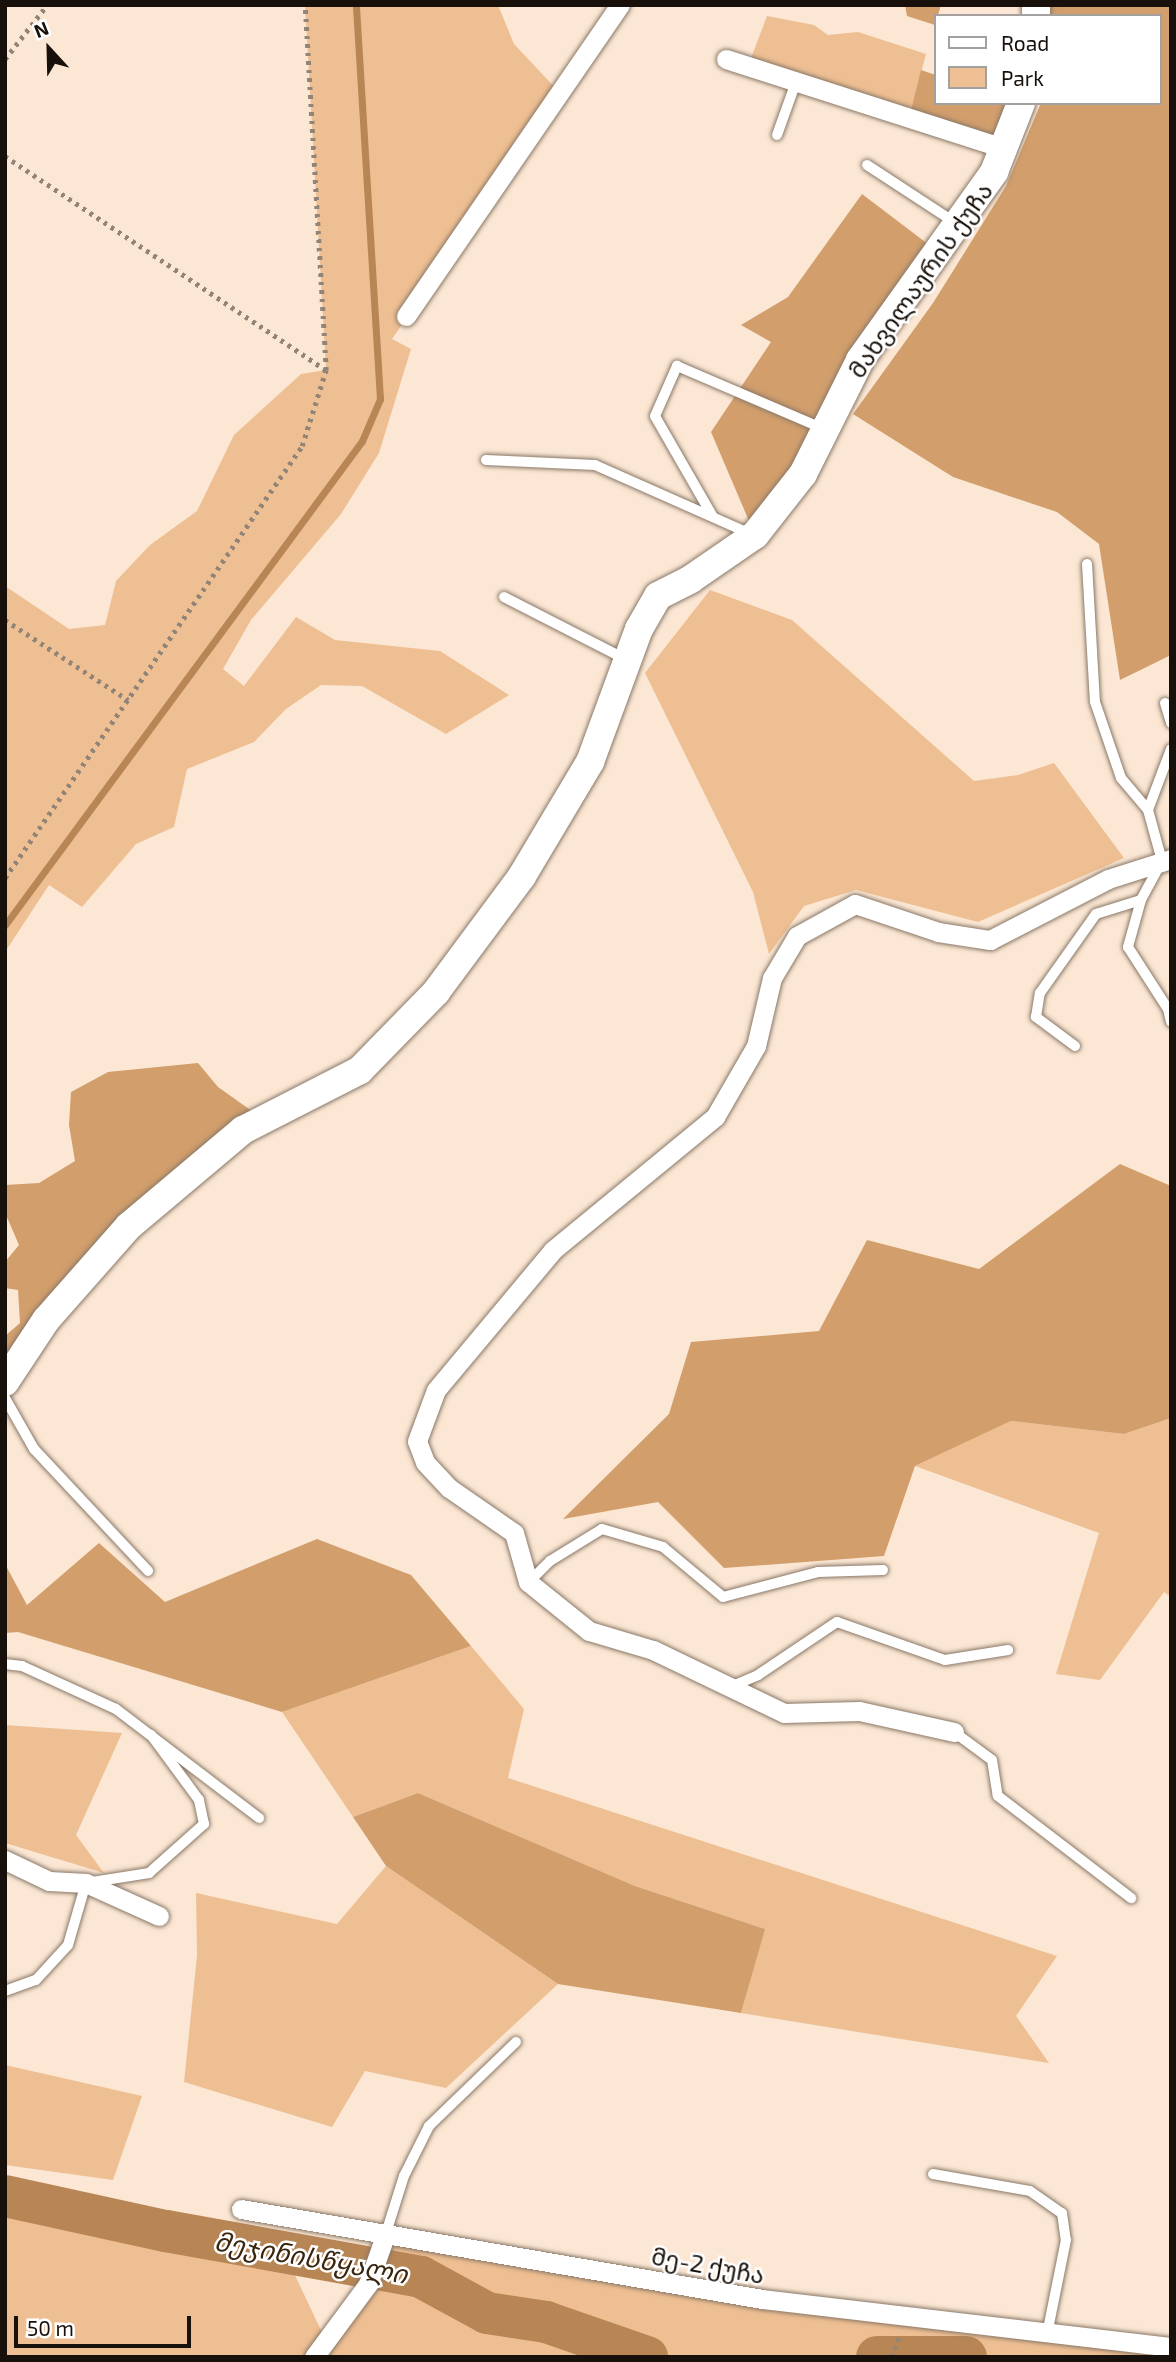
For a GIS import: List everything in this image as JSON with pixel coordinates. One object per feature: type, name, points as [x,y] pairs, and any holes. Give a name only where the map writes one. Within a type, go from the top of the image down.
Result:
[{"type":"street","points":[[406,316],[620,5]]},
{"type":"street","points":[[726,59],[1003,148]]},
{"type":"street","name":"მახვილაურის ქუჩა","points":[[5,1382],[46,1321],[129,1226],[243,1130],[360,1070],[436,992],[522,876],[590,762],[639,629],[659,596],[691,579],[755,535],[803,474],[860,360],[994,172],[1020,105]]},
{"type":"street","points":[[954,1732],[859,1711],[784,1713],[653,1650],[589,1631],[528,1582],[514,1532],[449,1488],[425,1462],[418,1441],[436,1390],[553,1250],[715,1117],[756,1046],[772,978],[797,936],[855,904],[938,932],[990,940],[1108,879],[1166,860]]},
{"type":"street","points":[[5,1860],[49,1881],[86,1883],[159,1916]]},
{"type":"street","name":"მე-2 ქუჩა","points":[[241,2209],[384,2239],[762,2299],[1171,2347]]},
{"type":"street","points":[[314,2357],[368,2284],[384,2239]]},
{"type":"lane","points":[[777,135],[796,82]]},
{"type":"lane","points":[[867,165],[957,224]]},
{"type":"lane","points":[[713,517],[655,416],[677,366],[825,429]]},
{"type":"lane","points":[[486,460],[595,465],[755,535]]},
{"type":"lane","points":[[1087,564],[1094,702],[1121,778],[1149,810],[1166,860],[1141,900],[1128,947],[1168,1009],[1171,1022]]},
{"type":"lane","points":[[504,597],[629,661]]},
{"type":"lane","points":[[1165,703],[1171,723]]},
{"type":"lane","points":[[1149,810],[1171,749]]},
{"type":"lane","points":[[1075,1046],[1036,1017],[1040,993],[1096,914],[1141,900]]},
{"type":"lane","points":[[5,1398],[34,1449],[148,1571]]},
{"type":"lane","points":[[528,1582],[550,1561],[603,1529],[663,1547],[723,1597],[818,1572],[883,1570]]},
{"type":"lane","points":[[729,1687],[758,1675],[837,1622],[945,1660],[1008,1650]]},
{"type":"lane","points":[[5,1664],[22,1667],[116,1709],[259,1818]]},
{"type":"lane","points":[[954,1732],[992,1760],[998,1796],[1131,1898]]},
{"type":"lane","points":[[5,1991],[36,1980],[68,1945],[86,1883],[149,1873],[204,1824],[199,1800],[151,1735]]},
{"type":"lane","points":[[384,2239],[404,2176],[429,2126],[516,2042]]},
{"type":"lane","points":[[933,2174],[1030,2191],[1062,2213],[1066,2240],[1047,2334]]},
{"type":"path","points":[[5,59],[47,5]]},
{"type":"path","points":[[5,878],[302,446],[326,370],[304,5]]},
{"type":"path","points":[[5,156],[326,370]]},
{"type":"path","points":[[5,621],[128,700]]},
{"type":"path","points":[[891,2357],[897,2342]]},
{"type":"green space","points":[[305,5],[498,5],[514,44],[560,93],[392,339],[411,349],[379,453],[341,514],[251,620],[223,669],[244,686],[296,617],[335,640],[440,651],[509,695],[446,734],[362,686],[321,685],[286,709],[254,742],[187,769],[174,827],[136,844],[82,907],[49,885],[5,952],[5,586],[69,629],[105,625],[116,581],[150,545],[197,511],[234,435],[301,374],[326,370]]},
{"type":"green space","points":[[767,16],[814,25],[828,35],[858,32],[926,54],[909,118],[748,66]]},
{"type":"green space","points":[[710,590],[792,620],[974,781],[1018,775],[1054,763],[1124,858],[978,922],[856,890],[804,906],[769,954],[753,892],[645,673]]},
{"type":"green space","points":[[1171,1418],[1171,1597],[1164,1592],[1100,1680],[1056,1674],[1099,1533],[915,1466],[1011,1421],[1124,1434]]},
{"type":"green space","points":[[471,1646],[524,1709],[508,1778],[1057,1956],[1016,2016],[1049,2063],[741,2013],[764,1929],[635,1886],[418,1793],[353,1817],[282,1712]]},
{"type":"green space","points":[[5,1725],[122,1733],[76,1835],[104,1873],[5,1843]]},
{"type":"green space","points":[[386,1866],[558,1984],[446,2088],[365,2071],[332,2127],[184,2082],[197,1956],[196,1893],[337,1924]]},
{"type":"green space","points":[[5,2065],[142,2096],[113,2180],[5,2165]]},
{"type":"green space","points":[[5,2196],[285,2254],[326,2341],[386,2233],[762,2299],[1171,2347],[1171,2357],[5,2357]]},
{"type":"shaded area","points":[[905,5],[941,5],[938,14],[934,14],[934,25],[907,16]]},
{"type":"shaded area","points":[[1048,5],[1171,5],[1171,655],[1120,680],[1099,544],[1057,512],[953,477],[853,414],[933,303],[1006,186],[1040,105],[1162,105],[1162,14],[1049,14]]},
{"type":"shaded area","points":[[921,70],[934,74],[934,105],[1020,105],[1003,148],[909,118]]},
{"type":"shaded area","points":[[862,194],[937,251],[755,535],[711,432],[771,342],[741,325],[788,297]]},
{"type":"shaded area","points":[[198,1063],[218,1087],[263,1119],[129,1226],[5,1382],[5,1336],[20,1323],[18,1290],[5,1288],[5,1262],[19,1245],[6,1215],[5,1185],[39,1183],[75,1161],[69,1125],[71,1092],[108,1072]]},
{"type":"shaded area","points":[[1120,1164],[1171,1186],[1171,1418],[1124,1434],[1011,1421],[915,1466],[884,1556],[724,1568],[658,1502],[563,1519],[669,1414],[691,1342],[819,1331],[867,1240],[979,1269]]},
{"type":"shaded area","points":[[317,1539],[411,1575],[471,1646],[282,1712],[18,1632],[5,1633],[5,1564],[27,1605],[99,1543],[165,1602]]},
{"type":"shaded area","points":[[418,1793],[635,1886],[765,1929],[741,2013],[558,1984],[386,1866],[353,1817]]},
{"type":"waterway","points":[[5,925],[362,441],[380,399],[356,5]]},
{"type":"waterway","name":"მეჯინისწყალი","points":[[5,2196],[166,2231],[421,2277],[487,2313],[546,2322],[647,2357]]},
{"type":"waterway","name":"მეჯინისწყალი","points":[[877,2357],[966,2357]]}]
